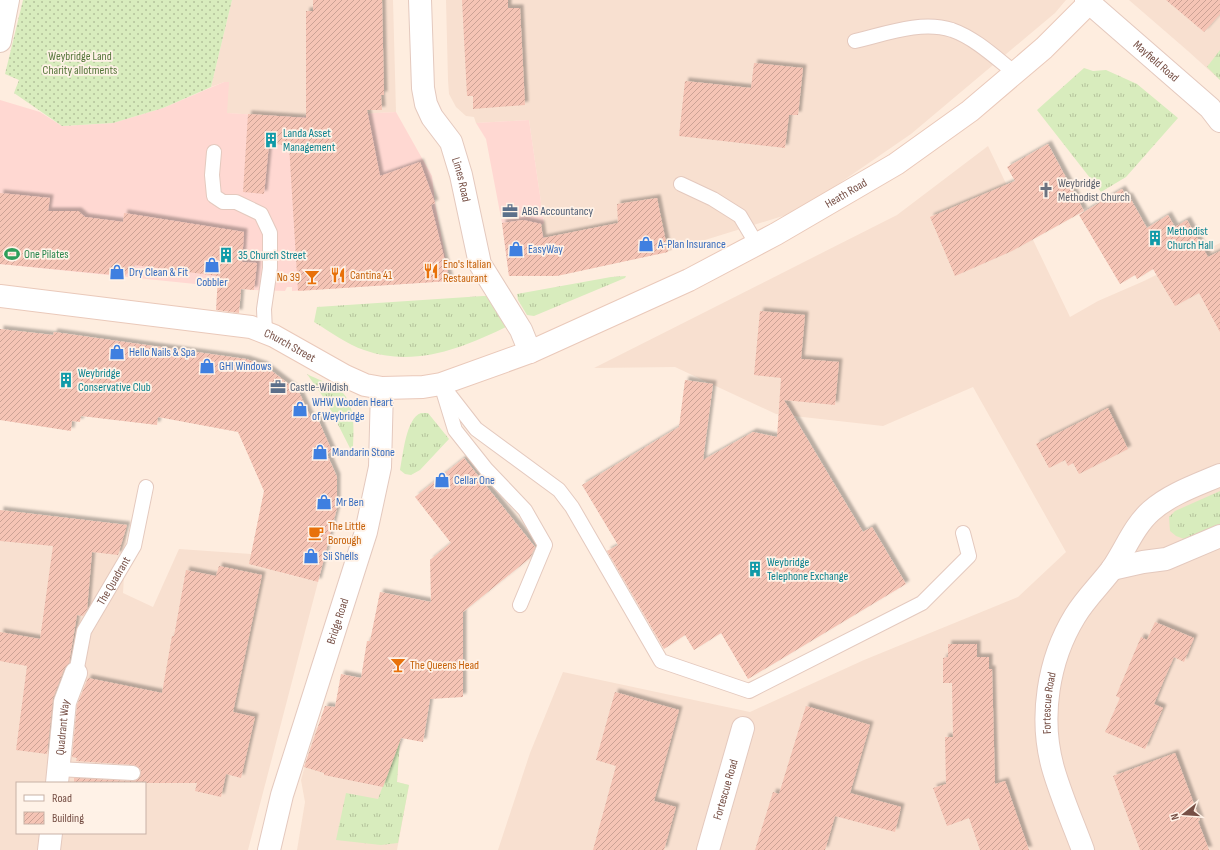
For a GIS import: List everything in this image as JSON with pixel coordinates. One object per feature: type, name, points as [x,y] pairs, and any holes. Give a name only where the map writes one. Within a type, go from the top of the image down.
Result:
[{"type":"street","points":[[0,41],[8,0]]},
{"type":"street","name":"Limes Road","points":[[420,0],[423,88],[426,104],[432,116],[451,142],[461,175],[480,264],[521,330],[530,352]]},
{"type":"street","name":"Heath Road","points":[[567,337],[689,280],[789,226],[896,164],[970,111],[1015,73],[1044,48],[1089,1]]},
{"type":"street","name":"Mayfield Road","points":[[1089,1],[1210,108],[1220,121]]},
{"type":"street","name":"Church Street","points":[[0,296],[252,327],[301,350],[345,376],[365,385],[382,388],[423,388],[441,384],[567,337]]},
{"type":"street","name":"Bridge Road","points":[[269,850],[282,795],[366,532],[380,467],[382,388]]},
{"type":"street","name":"Fortescue Road","points":[[1083,850],[1053,767],[1047,729],[1048,688],[1057,654],[1075,616],[1112,569],[1150,512],[1169,497],[1220,475]]},
{"type":"street","points":[[1112,569],[1143,562],[1166,559],[1220,536]]},
{"type":"street","name":"Quadrant Way","points":[[57,776],[65,702],[76,673]]},
{"type":"street","name":"Fortescue Road","points":[[708,850],[743,728]]},
{"type":"street","points":[[50,850],[51,834]]},
{"type":"lane","points":[[856,41],[903,29],[930,26],[952,30],[969,39],[1015,73]]},
{"type":"lane","points":[[214,152],[212,175],[214,196],[223,202],[236,202],[261,214],[270,233],[270,268],[264,309],[264,332]]},
{"type":"lane","points":[[681,184],[713,199],[740,216],[756,243]]},
{"type":"lane","points":[[441,384],[476,429],[559,490],[568,501],[661,662],[749,691],[922,603],[970,556],[964,533]]},
{"type":"lane","points":[[441,384],[455,430],[486,469],[525,510],[545,545],[520,605]]},
{"type":"lane","name":"The Quadrant","points":[[76,673],[84,631],[134,546],[146,487]]},
{"type":"lane","points":[[57,776],[133,772]]},
{"type":"shaded area","points":[[232,0],[393,0],[396,112],[298,117],[227,113],[224,82],[211,87]]},
{"type":"shaded area","points":[[446,0],[1066,0],[1055,13],[911,134],[799,211],[663,253],[552,276],[541,224],[544,223],[529,120],[476,123],[474,117],[466,116],[456,107],[449,94]]},
{"type":"shaded area","points":[[1129,0],[1220,0],[1220,80],[1188,51]]},
{"type":"shaded area","points":[[224,82],[229,82],[227,113],[298,117],[396,112],[432,176],[435,203],[450,281],[292,291],[292,287],[287,287],[285,291],[254,290],[0,264],[0,100],[40,112],[62,126],[113,123],[163,108]]},
{"type":"shaded area","points":[[529,120],[544,223],[541,225],[552,276],[509,276],[502,223],[486,139],[476,123]]},
{"type":"shaded area","points":[[988,146],[1070,317],[1098,301],[1144,281],[1220,243],[1220,850],[498,850],[530,753],[563,672],[750,712],[864,660],[1018,597],[1066,552],[973,387],[883,426],[776,414],[675,367],[594,368],[897,215]]},
{"type":"shaded area","points":[[0,510],[127,525],[123,593],[153,607],[179,549],[251,554],[282,573],[318,582],[248,850],[0,850]]},
{"type":"shaded area","points":[[319,726],[400,740],[397,782],[409,785],[397,850],[297,850],[305,802],[301,780],[315,729]]},
{"type":"green space","name":"Weybridge Land Charity allotments","points":[[23,0],[232,0],[211,87],[163,108],[113,123],[62,126],[14,93],[19,80],[5,74]]},
{"type":"green space","points":[[1220,50],[1220,80],[1207,67]]},
{"type":"green space","points":[[1084,68],[1093,71],[1106,70],[1137,84],[1178,118],[1126,177],[1101,192],[1037,110]]},
{"type":"green space","points":[[626,276],[625,278],[534,316],[527,315],[518,300],[517,294],[611,277]]},
{"type":"green space","points":[[491,296],[508,326],[474,342],[438,353],[420,356],[401,357],[383,355],[364,350],[345,341],[314,322],[317,307]]},
{"type":"green space","points":[[307,374],[340,390],[347,399],[352,414],[354,430],[353,454],[326,401]]},
{"type":"green space","points":[[421,413],[428,413],[449,439],[420,470],[411,475],[405,474],[400,470],[406,438],[412,422],[416,416]]},
{"type":"green space","points":[[1220,491],[1220,524],[1184,539],[1176,536],[1170,531],[1169,517],[1175,511]]},
{"type":"green space","points":[[400,740],[397,782],[409,785],[398,843],[381,845],[336,840],[346,793],[378,799]]},
{"type":"building","points":[[313,0],[382,0],[384,95],[381,95],[382,110],[367,110],[380,176],[420,162],[435,203],[431,205],[450,281],[298,291],[289,145],[269,144],[264,194],[243,192],[248,114],[306,118],[306,11],[313,11]]},
{"type":"building","points":[[462,0],[508,0],[508,8],[520,8],[525,105],[473,109],[473,96],[467,96]]},
{"type":"building","points":[[1166,0],[1220,0],[1220,14],[1204,32]]},
{"type":"building","points":[[754,63],[803,68],[798,115],[789,115],[785,148],[679,136],[685,81],[751,88]]},
{"type":"building","points":[[1048,144],[1084,211],[1012,251],[955,276],[930,217],[1015,181],[1007,167]]},
{"type":"building","points":[[1122,189],[1127,197],[1129,196],[1147,228],[1168,215],[1175,227],[1187,220],[1208,257],[1220,251],[1220,332],[1199,293],[1175,306],[1153,269],[1137,279],[1135,275],[1120,284],[1079,215]]},
{"type":"building","points":[[0,193],[50,198],[48,211],[78,211],[85,217],[123,222],[124,213],[244,232],[242,262],[257,263],[254,290],[241,289],[239,313],[216,310],[218,276],[134,265],[125,276],[0,264]]},
{"type":"building","points":[[657,198],[668,252],[557,276],[509,276],[502,223],[523,220],[541,224],[543,238],[618,223],[617,204]]},
{"type":"building","name":"Weybridge Telephone Exchange","points":[[760,311],[805,315],[801,359],[839,362],[835,405],[784,400],[863,532],[872,527],[906,584],[748,679],[721,633],[694,650],[685,635],[664,649],[607,551],[618,545],[582,485],[679,427],[685,380],[713,384],[703,460],[753,432],[777,437],[781,378],[754,375]]},
{"type":"building","points":[[0,329],[53,335],[54,332],[246,359],[264,365],[299,392],[312,420],[317,417],[332,451],[327,454],[337,477],[337,508],[318,582],[249,564],[264,491],[238,432],[158,417],[157,425],[81,416],[80,422],[72,421],[71,431],[0,420]]},
{"type":"building","points":[[1108,408],[1128,449],[1079,474],[1073,463],[1068,466],[1065,460],[1049,468],[1036,444]]},
{"type":"building","points":[[464,458],[535,547],[530,558],[463,612],[463,697],[430,699],[423,742],[401,738],[383,787],[324,775],[324,773],[304,767],[325,706],[335,707],[341,674],[361,678],[367,641],[370,641],[380,592],[431,602],[430,560],[451,543],[415,497]]},
{"type":"building","points":[[0,510],[127,525],[118,555],[92,552],[87,610],[83,616],[77,615],[69,663],[64,669],[53,698],[47,754],[16,750],[27,666],[0,661],[0,632],[40,639],[53,546],[0,541]]},
{"type":"building","points":[[219,566],[262,575],[233,712],[255,717],[241,778],[226,774],[221,797],[195,791],[197,783],[74,782],[74,778],[133,781],[140,778],[141,770],[134,765],[76,761],[77,758],[72,757],[77,705],[88,678],[162,693],[186,570],[216,576]]},
{"type":"building","points":[[1155,622],[1194,638],[1184,662],[1174,657],[1154,704],[1163,708],[1145,749],[1105,732],[1120,698],[1116,696],[1141,637],[1147,640]]},
{"type":"building","points":[[948,644],[977,644],[977,657],[989,657],[989,669],[992,669],[995,784],[1005,781],[1029,850],[980,850],[969,818],[947,826],[933,788],[946,784],[945,737],[953,737],[952,683],[943,683],[943,658],[948,657]]},
{"type":"building","points":[[615,692],[679,710],[654,801],[676,807],[664,850],[593,850],[616,766],[596,760]]},
{"type":"building","points":[[806,706],[870,725],[850,793],[901,807],[895,832],[835,816],[825,850],[755,850],[773,792],[779,794]]},
{"type":"building","points":[[1175,753],[1200,820],[1198,821],[1209,850],[1140,850],[1113,776]]},
{"type":"place","name":"Landa Asset Management","points":[[271,140]]},
{"type":"place","name":"Weybridge Methodist Church","points":[[1046,190]]},
{"type":"place","name":"ABG Accountancy","points":[[510,211]]},
{"type":"place","name":"Methodist Church Hall","points":[[1155,238]]},
{"type":"place","name":"A-Plan Insurance","points":[[646,244]]},
{"type":"place","name":"EasyWay","points":[[516,249]]},
{"type":"place","name":"One Pilates","points":[[12,254]]},
{"type":"place","name":"35 Church Street","points":[[226,255]]},
{"type":"place","name":"Cobbler","points":[[212,265]]},
{"type":"place","name":"Eno's Italian Restaurant","points":[[431,271]]},
{"type":"place","name":"Dry Clean & Fit","points":[[117,272]]},
{"type":"place","name":"Cantina 41","points":[[338,275]]},
{"type":"place","name":"No 39","points":[[312,277]]},
{"type":"place","name":"Hello Nails & Spa","points":[[117,352]]},
{"type":"place","name":"GHI Windows","points":[[207,366]]},
{"type":"place","name":"Weybridge Conservative Club","points":[[66,380]]},
{"type":"place","name":"Castle-Wildish","points":[[278,387]]},
{"type":"place","name":"WHW Wooden Heart of Weybridge","points":[[300,409]]},
{"type":"place","name":"Mandarin Stone","points":[[320,452]]},
{"type":"place","name":"Cellar One","points":[[442,480]]},
{"type":"place","name":"Mr Ben","points":[[324,502]]},
{"type":"place","name":"The Little Borough","points":[[316,533]]},
{"type":"place","name":"Sii Shells","points":[[311,556]]},
{"type":"place","name":"Weybridge Telephone Exchange","points":[[755,569]]},
{"type":"place","name":"The Queens Head","points":[[398,665]]}]
